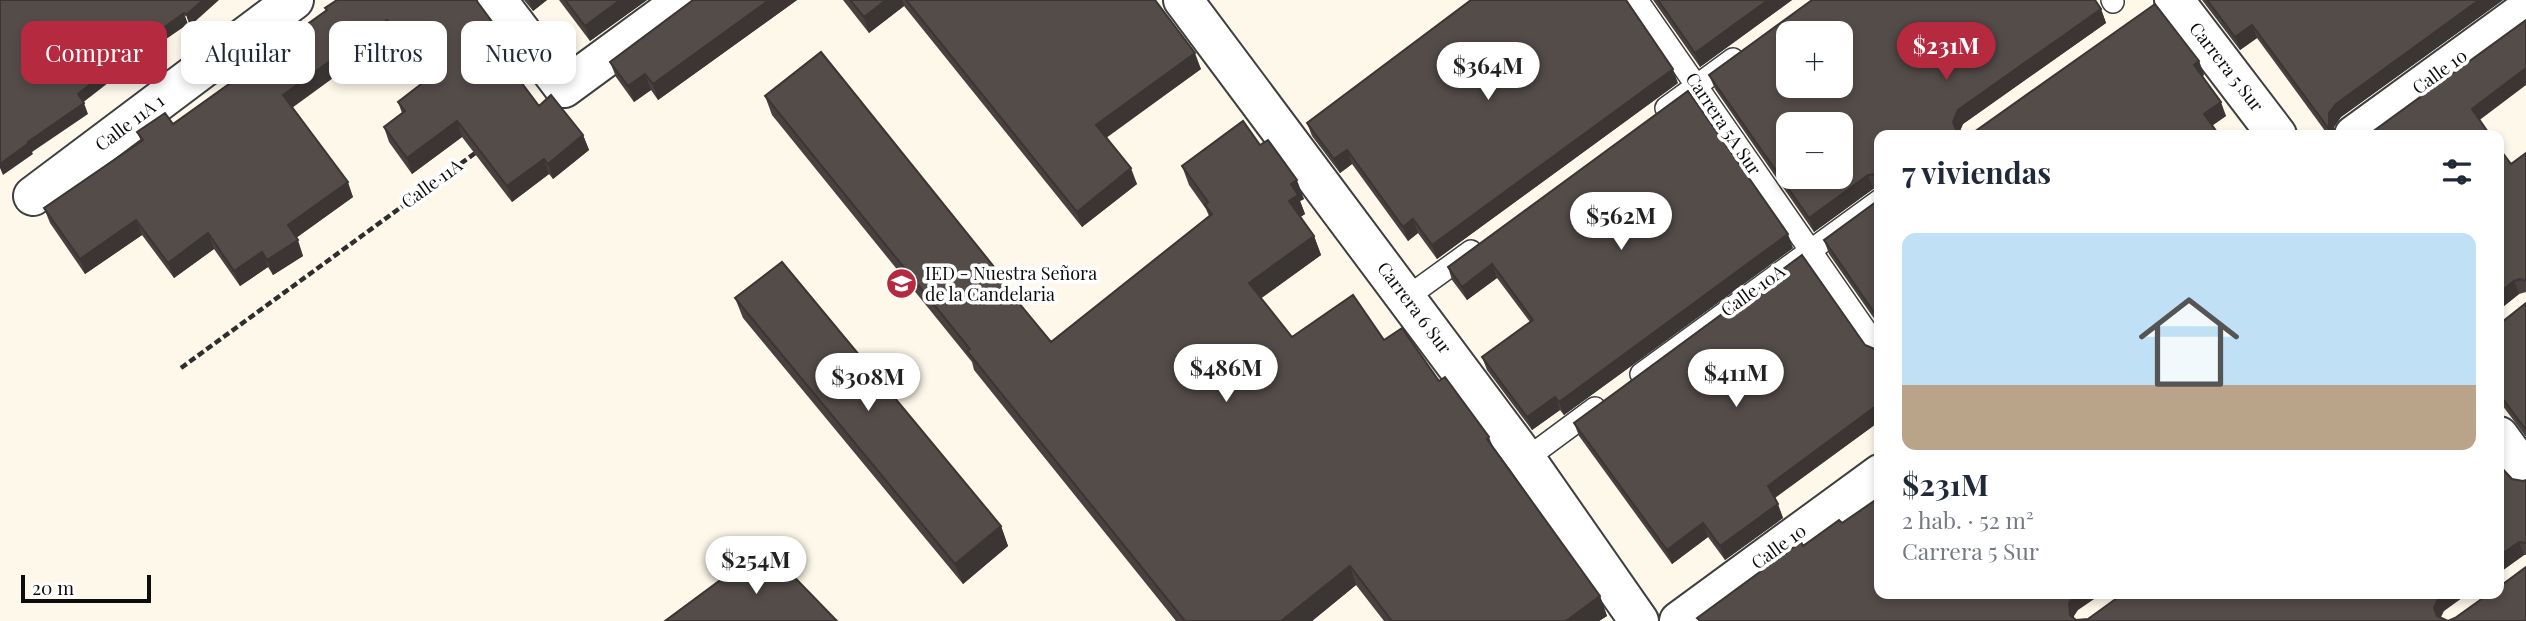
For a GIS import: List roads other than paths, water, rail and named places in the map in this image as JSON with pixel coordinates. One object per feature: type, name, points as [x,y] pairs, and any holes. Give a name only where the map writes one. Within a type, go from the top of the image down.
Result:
[{"type":"street","name":"Calle 11A 1","points":[[33,196],[294,0]]},
{"type":"street","points":[[497,0],[564,88],[684,0]]},
{"type":"street","name":"Carrera 6 Sur","points":[[1183,0],[1293,135],[1406,298],[1526,459],[1639,621]]},
{"type":"street","name":"Carrera 5 Sur","points":[[2161,2],[2273,130]]},
{"type":"street","name":"Calle 10","points":[[2361,130],[2526,10]]},
{"type":"street","points":[[2504,443],[2526,472]]},
{"type":"street","name":"Calle 10","points":[[1679,621],[1874,478]]},
{"type":"lane","name":"Carrera 5A Sur","points":[[1637,0],[1874,342]]},
{"type":"lane","points":[[1652,118],[1750,47]]},
{"type":"lane","name":"Calle 10A","points":[[1526,459],[1874,204]]},
{"type":"lane","points":[[1406,298],[1485,241]]},
{"type":"place","name":"IED - Nuestra Señora de la Candelaria","points":[[902,284]]}]
